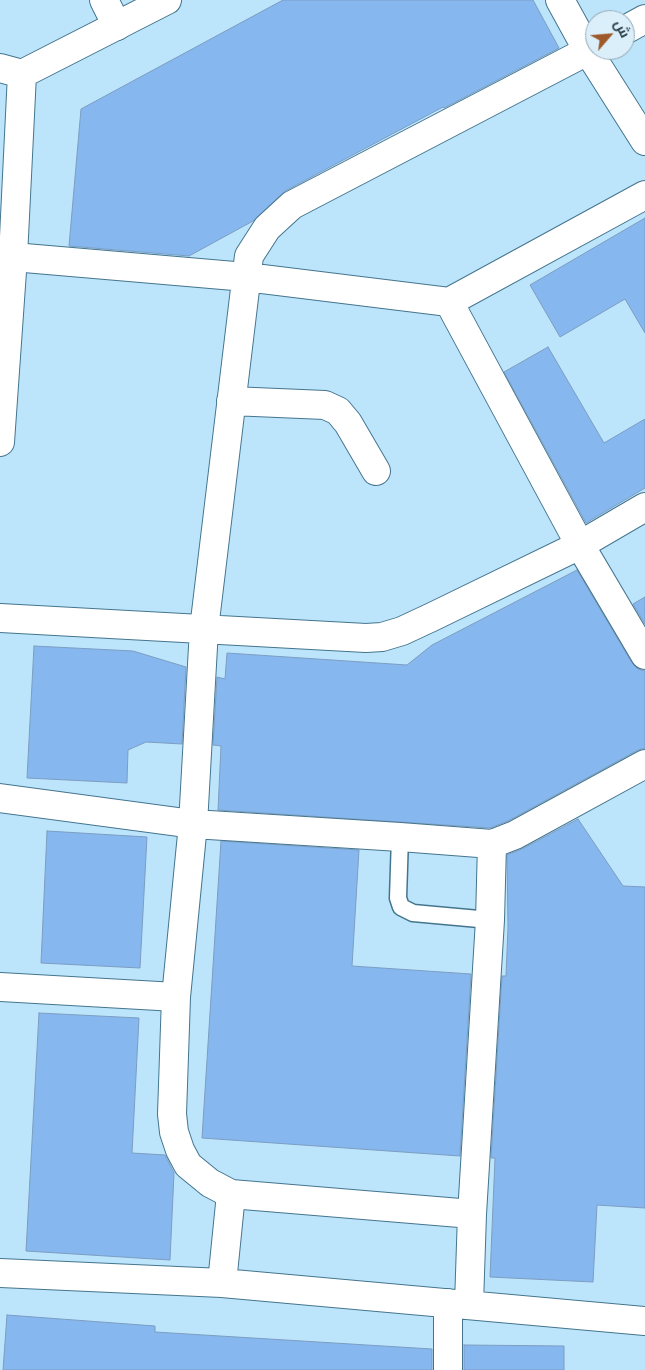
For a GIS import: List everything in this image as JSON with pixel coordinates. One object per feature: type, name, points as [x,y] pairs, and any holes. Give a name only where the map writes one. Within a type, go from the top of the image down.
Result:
[{"type":"street","points":[[104,0],[117,26]]},
{"type":"street","points":[[0,442],[13,257],[11,71],[117,26],[167,0]]},
{"type":"street","points":[[560,0],[585,38]]},
{"type":"street","points":[[472,1214],[231,1194],[210,1183],[188,1165],[180,1150],[174,1132],[172,1114],[176,997],[193,824],[204,629],[249,256],[267,228],[292,206],[585,53]]},
{"type":"street","points":[[598,60],[645,141]]},
{"type":"street","points":[[13,257],[246,277],[449,302],[645,195]]},
{"type":"street","points":[[449,302],[580,545],[645,655]]},
{"type":"street","points":[[231,401],[325,405],[338,411],[348,423],[376,470]]},
{"type":"street","points":[[0,618],[366,638],[382,637],[402,631],[580,545],[645,507]]},
{"type":"street","points":[[0,798],[193,824],[492,844],[502,842],[645,764]]},
{"type":"street","points":[[448,1370],[472,1214],[490,920],[492,844]]},
{"type":"street","points":[[0,987],[176,997]]},
{"type":"street","points":[[222,1283],[231,1194]]},
{"type":"street","points":[[0,1273],[222,1283],[645,1321]]},
{"type":"lane","points":[[400,837],[398,898],[401,907],[413,913],[490,920]]},
{"type":"building","points":[[283,0],[533,0],[559,48],[285,191],[253,221],[189,256],[69,246],[81,109]]},
{"type":"building","points":[[645,218],[645,333],[625,299],[560,337],[530,285]]},
{"type":"building","points":[[548,347],[604,443],[645,419],[645,488],[586,523],[504,372]]},
{"type":"building","points":[[577,570],[632,663],[638,669],[645,671],[645,748],[638,750],[508,821],[490,828],[218,810],[221,746],[213,745],[217,677],[225,679],[227,653],[407,665],[432,645]]},
{"type":"building","points":[[645,597],[645,624],[633,604]]},
{"type":"building","points":[[34,646],[133,651],[186,667],[182,744],[146,742],[128,750],[127,783],[27,778]]},
{"type":"building","points":[[578,819],[623,886],[645,887],[645,1208],[597,1205],[593,1282],[490,1277],[495,1158],[491,1158],[502,976],[506,976],[508,928],[507,855]]},
{"type":"building","points":[[47,831],[147,837],[140,968],[41,963]]},
{"type":"building","points":[[221,841],[359,850],[352,966],[471,974],[460,1156],[202,1138]]},
{"type":"building","points":[[39,1013],[139,1018],[132,1153],[165,1155],[174,1173],[170,1260],[26,1251]]},
{"type":"building","points":[[7,1315],[155,1326],[155,1332],[432,1349],[432,1370],[3,1370]]},
{"type":"building","points":[[464,1345],[564,1346],[564,1370],[464,1370]]}]
